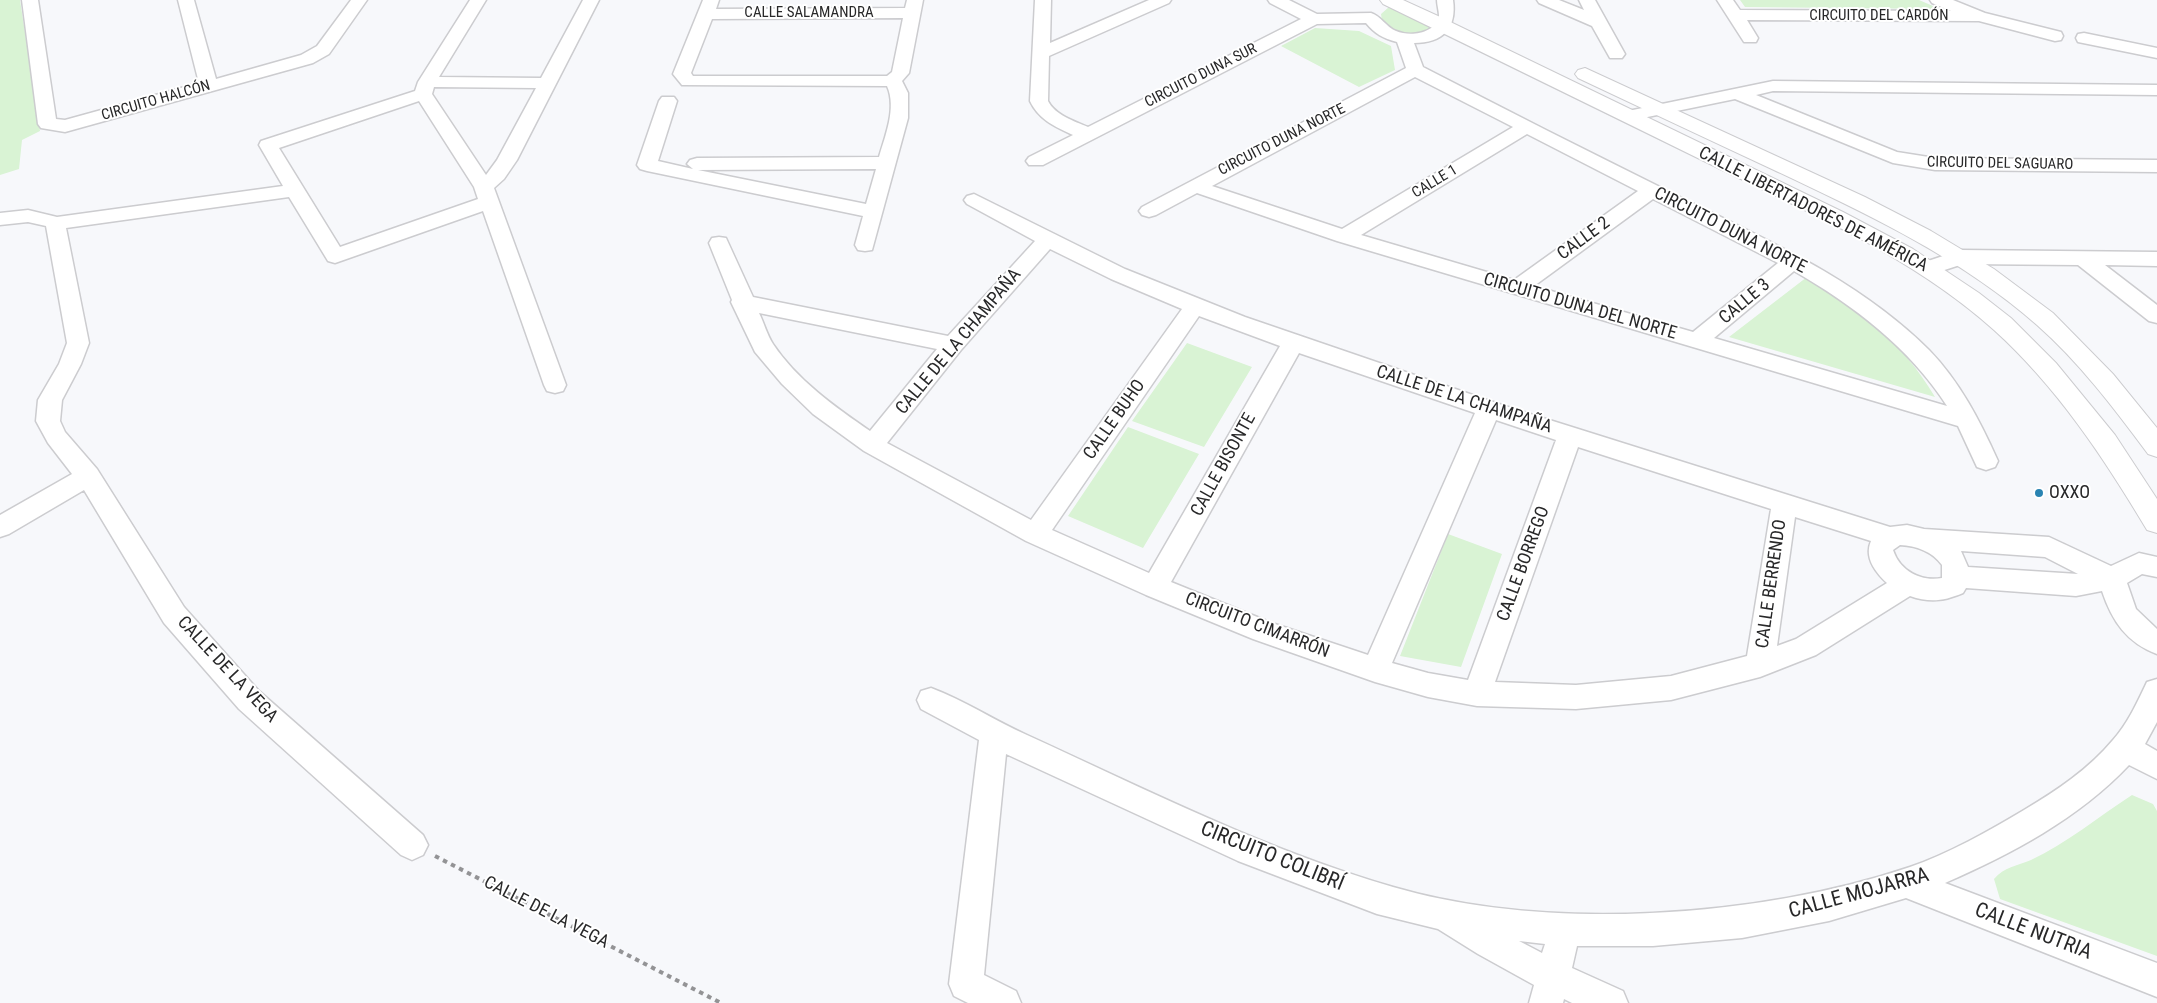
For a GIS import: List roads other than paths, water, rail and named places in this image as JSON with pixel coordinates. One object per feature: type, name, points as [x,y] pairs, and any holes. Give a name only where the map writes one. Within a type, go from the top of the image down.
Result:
[{"type":"street","name":"CIRCUITO HALCÓN","points":[[30,0],[47,124],[66,126],[316,56],[323,50],[359,0]]},
{"type":"street","points":[[186,0],[209,86]]},
{"type":"street","points":[[338,0],[345,17]]},
{"type":"street","points":[[425,88],[478,0]]},
{"type":"street","points":[[547,83],[425,88],[268,145],[335,256],[487,195],[497,174],[507,160],[591,0]]},
{"type":"street","points":[[1043,0],[1039,101],[1041,108],[1048,114],[1087,134]]},
{"type":"street","points":[[1040,54],[1163,0]]},
{"type":"street","name":"CIRCUITO DUNA SUR","points":[[1276,0],[1314,19]]},
{"type":"street","points":[[1390,0],[1372,12],[1371,18],[1382,30],[1404,38],[1434,35],[1445,12]]},
{"type":"street","name":"CALLE LIBERTADORES DE AMÉRICA","points":[[1390,0],[1445,12],[1660,109],[1872,208],[1961,258],[2014,294],[2069,342],[2102,376],[2157,447]]},
{"type":"street","name":"CALLE LIBERTADORES DE AMÉRICA","points":[[1425,0],[1628,116],[1862,230],[1929,268],[2001,323],[2055,376],[2078,403],[2150,500],[2157,522]]},
{"type":"street","points":[[1545,0],[1598,22]]},
{"type":"street","points":[[1587,0],[1616,54]]},
{"type":"street","points":[[1725,0],[1750,38]]},
{"type":"street","name":"CIRCUITO DEL CARDÓN","points":[[1938,0],[1979,16]]},
{"type":"street","points":[[708,7],[682,74],[688,81],[880,82],[893,80],[900,73],[914,6]]},
{"type":"street","name":"CALLE SALAMANDRA","points":[[708,7],[914,6]]},
{"type":"street","name":"CIRCUITO DEL CARDÓN","points":[[1735,15],[1979,16]]},
{"type":"street","points":[[1979,16],[2055,36]]},
{"type":"street","name":"CIRCUITO DUNA SUR","points":[[1036,161],[1314,19],[1371,18]]},
{"type":"street","points":[[1404,38],[1415,70]]},
{"type":"street","points":[[2084,38],[2157,53]]},
{"type":"street","name":"CIRCUITO DUNA NORTE","points":[[1149,210],[1415,70],[1792,262],[1856,301],[1894,332],[1923,360],[1948,390],[1968,421],[1986,461]]},
{"type":"street","points":[[865,245],[899,118],[899,93],[893,80]]},
{"type":"street","points":[[1628,116],[1774,86],[2157,90]]},
{"type":"street","points":[[425,88],[487,195],[555,385]]},
{"type":"street","name":"CIRCUITO DEL SAGUARO","points":[[1736,93],[1894,157],[1915,162],[1935,164],[2157,166]]},
{"type":"street","points":[[647,165],[668,101]]},
{"type":"street","name":"CALLE 1","points":[[1344,237],[1526,127]]},
{"type":"street","points":[[647,165],[887,162]]},
{"type":"street","points":[[647,165],[874,212]]},
{"type":"street","name":"CIRCUITO DUNA DEL NORTE","points":[[1194,186],[1344,237],[1968,421]]},
{"type":"street","points":[[0,220],[29,215],[44,218],[55,223],[296,190]]},
{"type":"street","name":"CALLE 2","points":[[1517,288],[1652,190]]},
{"type":"street","name":"CALLE DE LA CHAMPAÑA","points":[[974,200],[1047,240],[1119,274],[1195,306],[1293,343],[1489,409],[1889,537]]},
{"type":"street","name":"CALLE DE LA VEGA","points":[[55,223],[78,343],[70,364],[50,400],[48,421],[56,437],[88,476],[174,615],[249,700],[412,845]]},
{"type":"street","name":"CALLE DE LA CHAMPAÑA","points":[[872,445],[953,345],[1047,240]]},
{"type":"street","name":"CIRCUITO CIMARRÓN","points":[[719,242],[742,302],[763,347],[820,408],[872,445],[1035,534],[1155,587],[1263,630],[1375,670],[1428,685],[1477,694],[1576,697],[1671,688],[1760,665],[1806,646],[1907,584]]},
{"type":"street","points":[[1929,268],[1961,258],[2157,259]]},
{"type":"street","points":[[2083,258],[2157,316]]},
{"type":"street","name":"CALLE 3","points":[[1697,341],[1792,262]]},
{"type":"street","points":[[742,302],[953,345]]},
{"type":"street","name":"CALLE BUHO","points":[[1035,534],[1195,306]]},
{"type":"street","name":"CALLE BISONTE","points":[[1155,587],[1293,343]]},
{"type":"street","points":[[1375,670],[1489,409]]},
{"type":"street","name":"CALLE BORREGO","points":[[1477,694],[1570,435]]},
{"type":"street","points":[[0,527],[88,476]]},
{"type":"street","name":"CALLE BERRENDO","points":[[1760,665],[1784,503]]},
{"type":"street","points":[[1925,539],[1951,557],[1957,568],[1957,577],[1954,585],[1939,590],[1918,588],[1907,584],[1891,572],[1882,558],[1880,550],[1883,542],[1889,537],[1905,534],[1925,539],[2049,547],[2112,579],[2120,610],[2132,624],[2157,642]]},
{"type":"street","points":[[1957,577],[2076,585],[2112,579],[2139,563],[2157,567]]},
{"type":"street","name":"CALLE MOJARRA","points":[[1565,929],[1687,928],[1803,912],[1908,884],[1974,857],[2033,825],[2083,788],[2125,748],[2157,691]]},
{"type":"street","name":"CIRCUITO COLIBRÍ","points":[[931,700],[994,734],[1271,861],[1401,905],[1497,923],[1565,929]]},
{"type":"street","points":[[994,734],[966,984],[1004,1003]]},
{"type":"street","points":[[2125,748],[2157,766]]},
{"type":"street","name":"CALLE NUTRIA","points":[[1908,884],[2157,980]]},
{"type":"street","points":[[1440,913],[1498,949],[1549,990],[1611,1003]]},
{"type":"street","points":[[1549,990],[1565,929]]},
{"type":"place","name":"OXXO","points":[[2039,493]]}]
